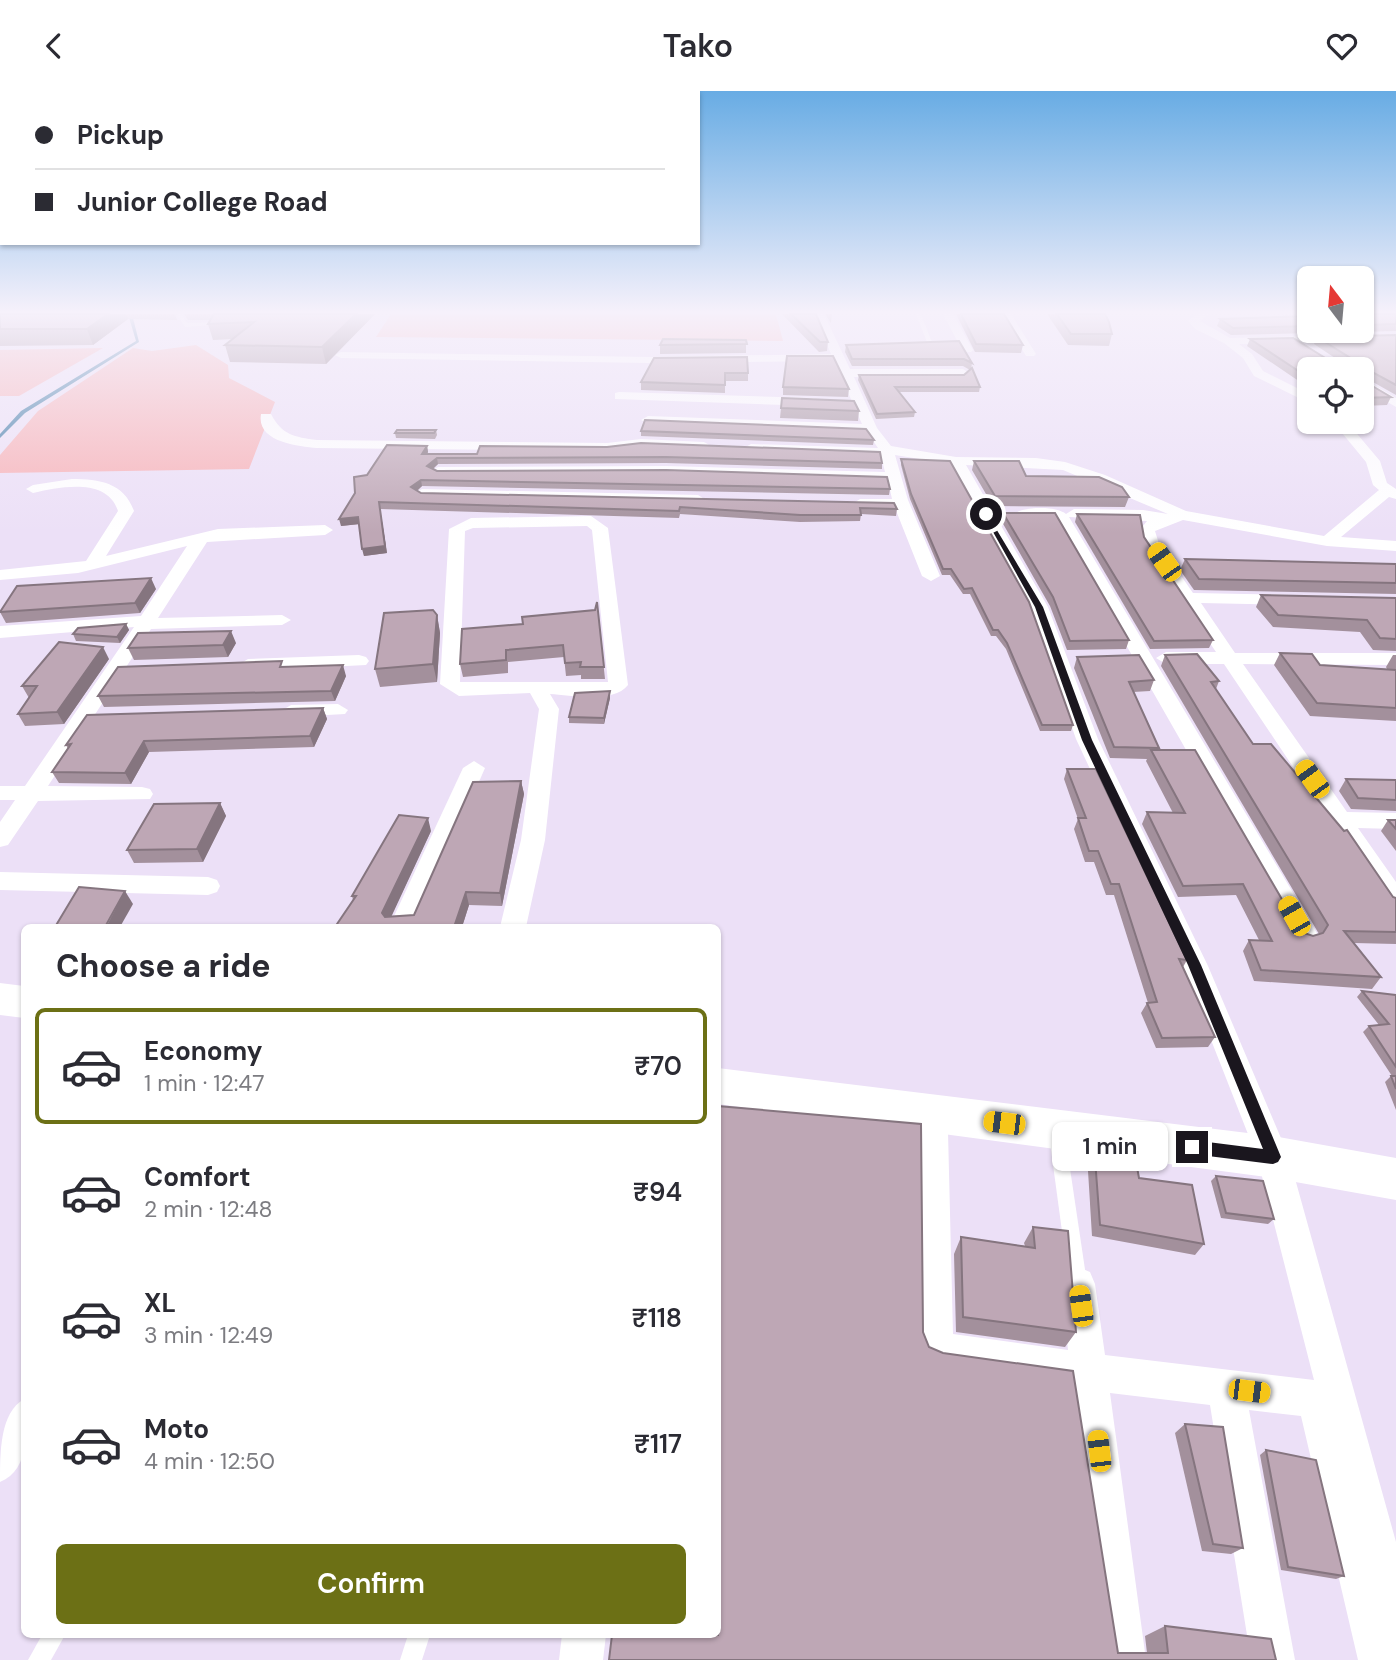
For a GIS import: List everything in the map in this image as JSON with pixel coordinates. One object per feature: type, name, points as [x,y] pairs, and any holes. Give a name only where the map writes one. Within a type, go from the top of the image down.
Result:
[{"type":"street","points":[[845,387],[846,403],[871,428],[886,450],[902,503],[931,576]]},
{"type":"street","points":[[1374,389],[1396,403]]},
{"type":"street","points":[[619,396],[846,403]]},
{"type":"street","points":[[266,417],[270,430],[283,439],[317,444],[607,447],[641,443],[886,450],[938,455],[956,461],[1036,462],[1065,466],[1182,515],[1327,541],[1396,546]]},
{"type":"street","points":[[648,420],[871,428]]},
{"type":"street","points":[[1327,541],[1391,493],[1380,485],[1373,461],[1350,434]]},
{"type":"street","points":[[956,461],[1039,607],[1087,740],[1195,965],[1273,1157],[1396,1619]]},
{"type":"street","points":[[438,471],[666,470],[895,477]]},
{"type":"street","points":[[33,489],[87,482],[116,495],[125,503],[126,511],[92,565]]},
{"type":"street","points":[[422,493],[714,500]]},
{"type":"street","points":[[838,504],[902,503]]},
{"type":"street","points":[[986,514],[1143,515],[1163,520]]},
{"type":"street","points":[[1059,514],[1305,935]]},
{"type":"street","points":[[1182,515],[1152,524],[1147,531],[1151,544],[1396,901]]},
{"type":"street","points":[[591,521],[600,528],[618,685],[602,690],[536,687],[459,690],[450,684],[457,529],[471,523],[591,521]]},
{"type":"street","points":[[0,575],[57,571],[92,565],[201,538],[249,531],[325,530]]},
{"type":"street","points":[[0,839],[84,717],[201,538]]},
{"type":"street","points":[[1189,599],[1313,601]]},
{"type":"street","points":[[0,632],[145,622],[282,620]]},
{"type":"street","points":[[49,628],[61,644],[69,648]]},
{"type":"street","points":[[101,651],[142,668]]},
{"type":"street","points":[[1119,658],[1229,656],[1396,659]]},
{"type":"street","points":[[1058,659],[1082,659]]},
{"type":"street","points":[[223,665],[359,661]]},
{"type":"street","points":[[514,924],[533,840],[549,709],[536,687]]},
{"type":"street","points":[[271,712],[338,710]]},
{"type":"street","points":[[84,717],[111,716]]},
{"type":"street","points":[[403,924],[474,768]]},
{"type":"street","points":[[0,793],[142,793]]},
{"type":"street","points":[[1342,820],[1396,821]]},
{"type":"street","points":[[0,881],[208,886]]},
{"type":"street","points":[[0,999],[21,1002]]},
{"type":"street","points":[[721,1087],[766,1106],[933,1132],[935,1350],[1316,1399],[1380,1660]]},
{"type":"street","points":[[721,1113],[766,1106],[1056,1129],[1273,1157],[1396,1179]]},
{"type":"street","points":[[1078,1284],[1124,1660]]},
{"type":"street","points":[[1226,1388],[1273,1660]]},
{"type":"street","points":[[0,1462],[21,1424]]},
{"type":"street","points":[[581,1660],[584,1638]]},
{"type":"lane","points":[[1056,1129],[1078,1284]]},
{"type":"lane","points":[[39,1660],[52,1638]]},
{"type":"lane","points":[[411,1660],[418,1638]]},
{"type":"shaded area","points":[[0,387],[34,387],[19,396],[0,396]]},
{"type":"shaded area","points":[[74,387],[247,387],[275,402],[249,469],[0,473],[0,455],[38,411]]},
{"type":"building","points":[[790,387],[848,387],[849,389]]},
{"type":"building","points":[[865,387],[895,387],[915,412],[877,414]]},
{"type":"building","points":[[1374,387],[1374,387],[1391,397],[1374,398]]},
{"type":"building","points":[[782,398],[854,401],[859,411],[781,408]]},
{"type":"building","points":[[645,420],[866,429],[874,440],[641,431]]},
{"type":"building","points":[[397,430],[436,430],[434,433],[395,433]]},
{"type":"building","points":[[641,443],[880,452],[882,463],[666,457],[437,458],[427,466],[437,471],[666,470],[887,477],[890,489],[421,480],[411,487],[421,493],[894,503],[897,509],[860,508],[861,515],[800,515],[680,507],[679,511],[379,502],[385,546],[362,549],[358,517],[339,519],[355,493],[354,477],[367,475],[387,445],[427,446],[422,454],[477,454],[480,446],[607,447]]},
{"type":"building","points":[[901,459],[950,461],[1029,602],[1073,725],[1042,725],[1007,643],[998,630],[993,630],[972,588],[964,589],[951,569],[943,569],[911,494]]},
{"type":"building","points":[[974,461],[1019,461],[1026,476],[1099,477],[1122,487],[1129,497],[995,496]]},
{"type":"building","points":[[1003,513],[1055,513],[1129,640],[1070,641],[1053,597]]},
{"type":"building","points":[[1077,514],[1140,515],[1144,537],[1213,640],[1154,641]]},
{"type":"building","points":[[1185,559],[1396,564],[1396,583],[1199,579]]},
{"type":"building","points":[[151,578],[135,603],[0,612],[17,586]]},
{"type":"building","points":[[1261,595],[1396,598],[1396,639],[1380,638],[1367,620],[1278,615]]},
{"type":"building","points":[[597,602],[604,667],[580,667],[581,662],[565,663],[563,645],[506,650],[506,660],[460,664],[462,629],[523,624],[522,617],[595,610]]},
{"type":"building","points":[[433,610],[437,615],[433,664],[375,669],[384,613]]},
{"type":"building","points":[[126,624],[117,637],[73,634],[78,628]]},
{"type":"building","points":[[231,631],[223,645],[128,648],[138,633]]},
{"type":"building","points":[[59,642],[103,647],[57,712],[18,714],[37,686],[22,686]]},
{"type":"building","points":[[1280,653],[1312,654],[1320,665],[1396,670],[1396,708],[1317,703]]},
{"type":"building","points":[[1197,654],[1219,681],[1211,682],[1253,744],[1271,744],[1344,831],[1347,830],[1396,898],[1396,932],[1344,931],[1381,977],[1261,970],[1249,940],[1272,941],[1243,884],[1183,886],[1147,812],[1185,813],[1151,750],[1195,750],[1301,932],[1313,936],[1323,933],[1328,925],[1165,655]]},
{"type":"building","points":[[1139,655],[1154,680],[1129,682],[1159,748],[1114,747],[1077,657]]},
{"type":"building","points":[[282,661],[280,667],[343,665],[331,691],[98,696],[118,667]]},
{"type":"building","points":[[610,691],[604,718],[569,717],[575,693]]},
{"type":"building","points":[[323,708],[310,736],[144,741],[125,773],[52,772],[71,744],[66,745],[87,715]]},
{"type":"building","points":[[1067,769],[1096,769],[1187,960],[1179,959],[1215,1037],[1162,1038],[1147,1003],[1157,1002],[1119,884],[1111,884],[1098,851],[1089,851],[1078,818],[1086,818]]},
{"type":"building","points":[[1346,779],[1396,780],[1396,800],[1358,798]]},
{"type":"building","points":[[521,781],[500,893],[466,892],[455,924],[337,924],[356,896],[352,896],[399,815],[428,818],[382,913],[385,917],[414,915],[473,782]]},
{"type":"building","points":[[220,803],[197,849],[127,850],[154,804]]},
{"type":"building","points":[[1388,820],[1396,820],[1396,829]]},
{"type":"building","points":[[79,887],[125,891],[107,924],[57,924]]},
{"type":"building","points":[[1362,991],[1396,995],[1396,1067],[1369,1026],[1389,1024]]},
{"type":"building","points":[[1391,1076],[1396,1076],[1396,1089]]},
{"type":"building","points":[[721,1106],[921,1124],[923,1332],[929,1347],[943,1353],[1073,1371],[1118,1653],[1168,1653],[1165,1626],[1271,1639],[1276,1660],[609,1660],[612,1638],[721,1638]]},
{"type":"building","points":[[1095,1159],[1137,1167],[1139,1178],[1192,1185],[1204,1244],[1100,1225]]},
{"type":"building","points":[[1216,1176],[1263,1181],[1274,1219],[1226,1213]]},
{"type":"building","points":[[1033,1227],[1068,1231],[1076,1332],[963,1317],[961,1237],[1035,1248]]},
{"type":"building","points":[[1185,1424],[1223,1427],[1243,1548],[1213,1544]]},
{"type":"building","points":[[1266,1450],[1316,1460],[1344,1576],[1288,1567]]},
{"type":"waterway","points":[[0,437],[23,412],[63,387]]},
{"type":"route","points":[[986,514],[1039,607],[1087,740],[1195,965],[1273,1157],[1192,1147]]}]
